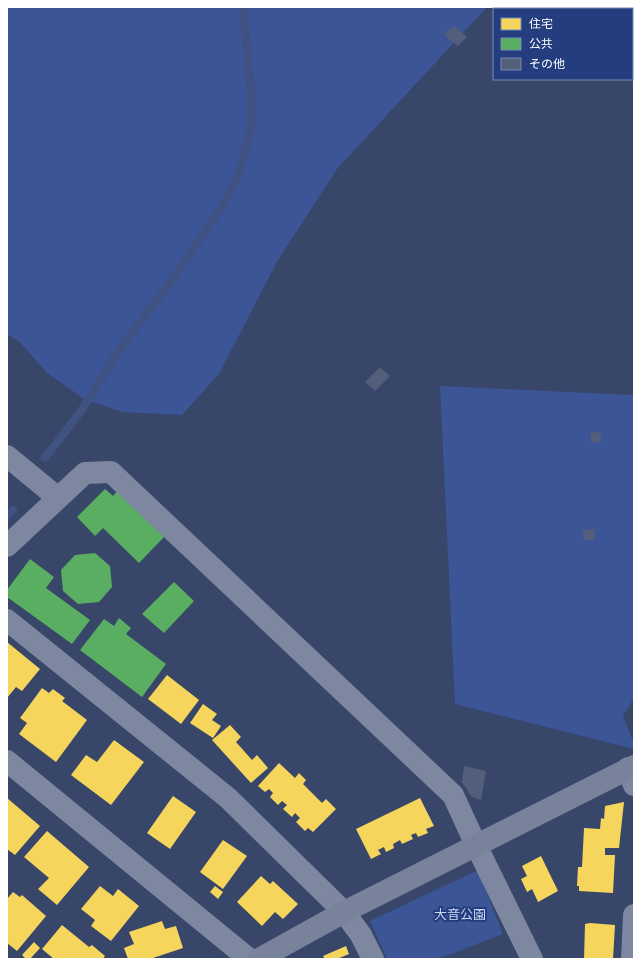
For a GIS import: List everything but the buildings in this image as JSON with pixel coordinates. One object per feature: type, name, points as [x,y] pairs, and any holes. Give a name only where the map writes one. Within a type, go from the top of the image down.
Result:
[{"type":"street","points":[[7,456],[58,498]]},
{"type":"street","points":[[7,546],[85,473],[111,472],[453,795],[532,959]]},
{"type":"street","points":[[7,620],[228,798],[344,912],[361,935],[373,959]]},
{"type":"street","points":[[7,760],[249,959]]},
{"type":"street","points":[[259,959],[344,912],[476,845],[632,773]]},
{"type":"street","points":[[632,959],[634,915]]},
{"type":"green space","points":[[7,7],[487,7],[337,169],[278,260],[219,374],[182,415],[122,412],[84,399],[46,372],[20,342],[7,334]]},
{"type":"green space","points":[[440,386],[634,395],[634,698],[623,716],[634,744],[634,749],[455,704]]},
{"type":"green space","name":"大音公園","points":[[478,870],[503,934],[438,959],[387,959],[370,921]]},
{"type":"waterway","points":[[45,458],[81,411],[120,349],[172,280],[223,205],[239,173],[251,129],[251,91],[243,7]]},
{"type":"waterway","points":[[7,516],[13,510]]}]
